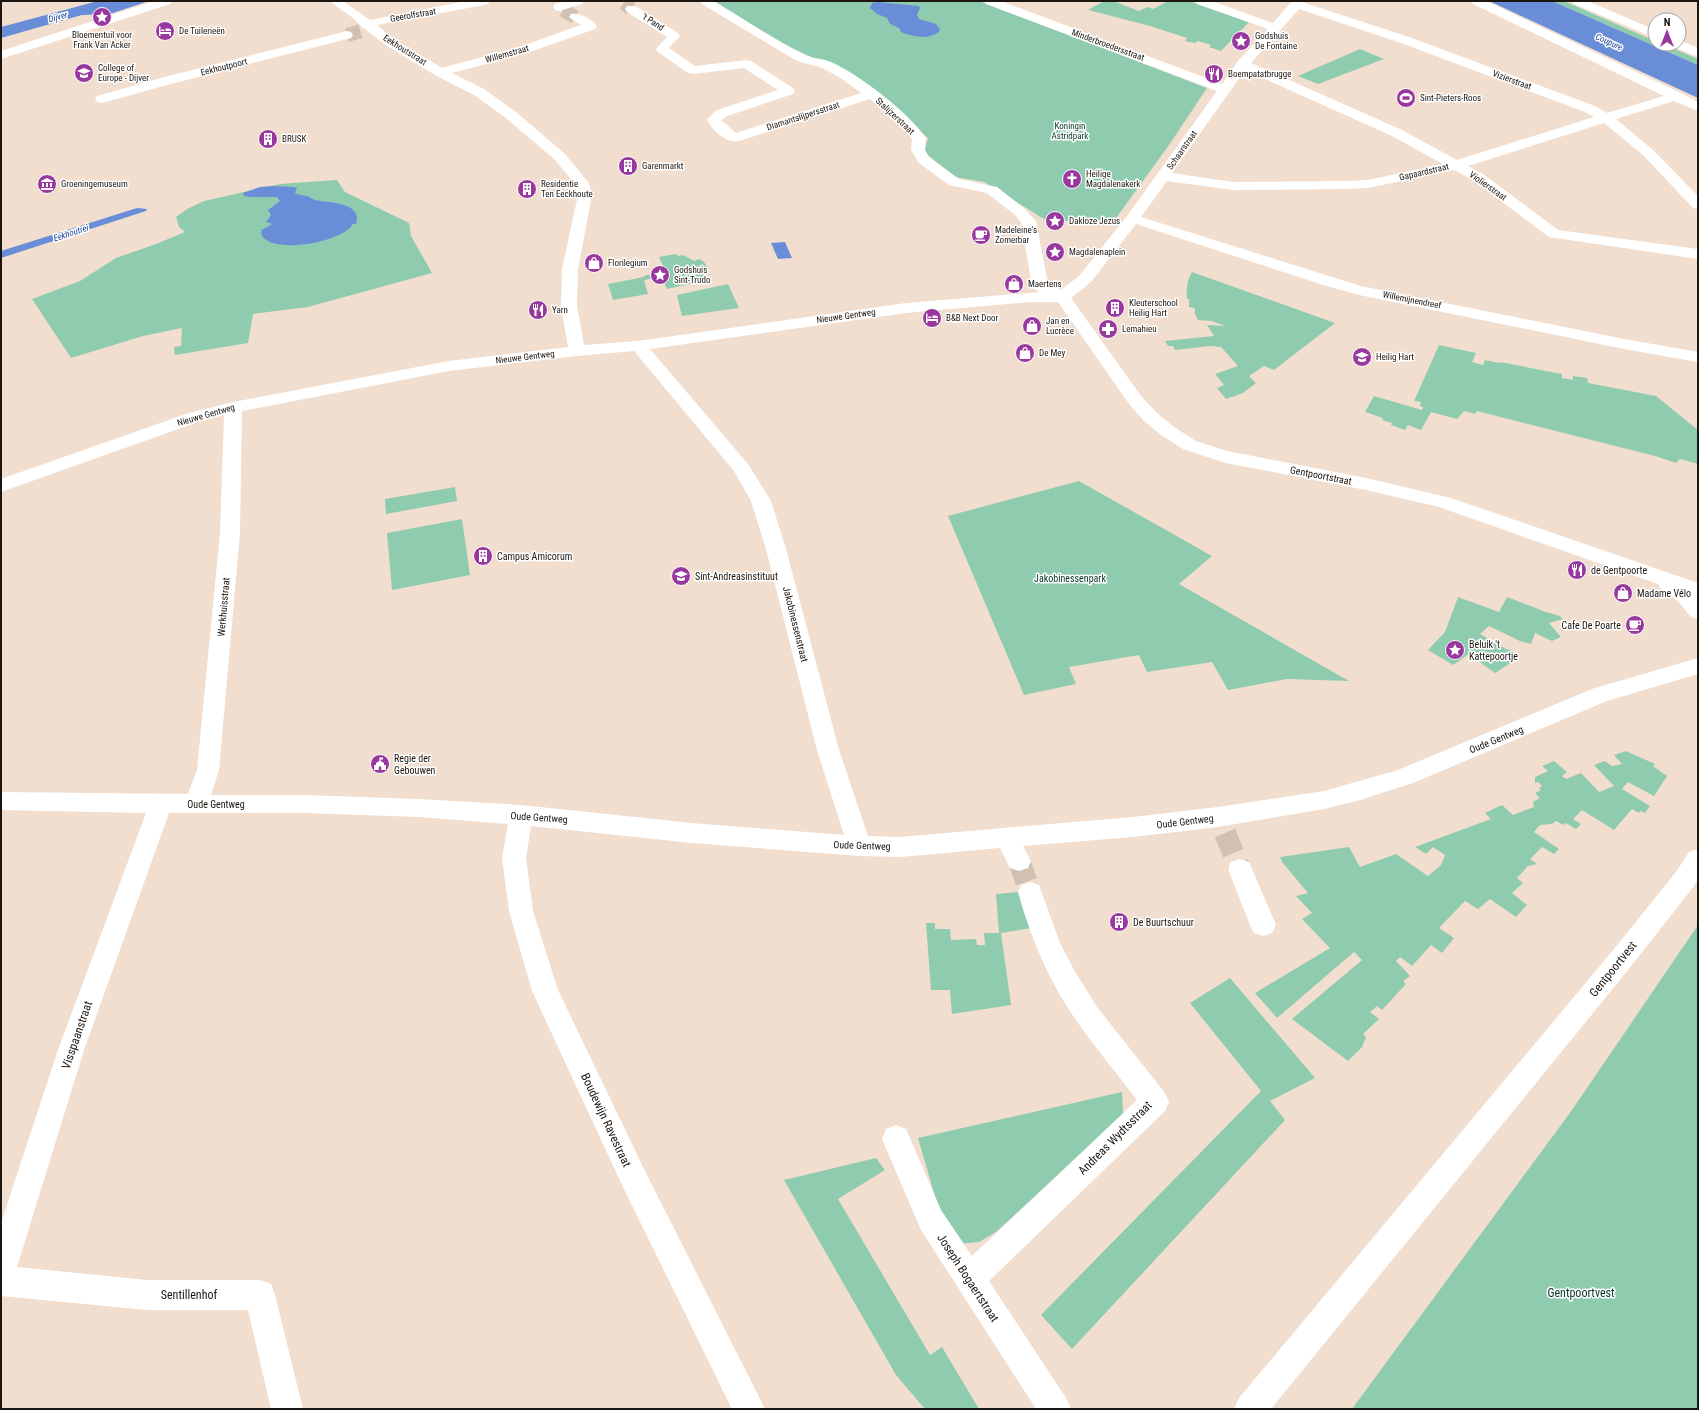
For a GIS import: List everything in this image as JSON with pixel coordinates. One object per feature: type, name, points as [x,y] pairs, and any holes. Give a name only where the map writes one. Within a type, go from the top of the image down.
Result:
[{"type":"street","points":[[1,55],[166,1]]},
{"type":"street","name":"Eekhoutstraat","points":[[335,1],[366,28],[440,72],[479,92],[511,115],[559,156],[582,184],[586,195],[570,269],[569,306],[577,351]]},
{"type":"street","name":"Geerolfstraat","points":[[366,28],[484,1]]},
{"type":"street","points":[[546,1],[561,8],[578,1]]},
{"type":"street","name":"Stalijzerstraat","points":[[706,1],[801,58],[825,64],[835,69],[871,94],[904,121],[919,138],[918,150],[924,160],[954,182],[992,190],[1020,212],[1028,221],[1039,284],[1042,288],[1062,297]]},
{"type":"street","name":"Minderbroedersstraat","points":[[990,1],[1226,89]]},
{"type":"street","points":[[1004,7],[1024,1]]},
{"type":"street","points":[[1201,1],[1276,28]]},
{"type":"street","points":[[1477,1],[1698,107]]},
{"type":"street","points":[[1578,1],[1647,31]]},
{"type":"street","points":[[1599,10],[1610,1]]},
{"type":"street","name":"Schaarstraat","points":[[1062,297],[1085,279],[1164,176],[1243,64],[1298,2]]},
{"type":"street","name":"Vizierstraat","points":[[1298,2],[1405,40],[1583,107],[1608,118],[1626,132],[1698,205]]},
{"type":"street","name":"'t Pand","points":[[625,4],[674,36],[662,49],[693,70],[746,64],[788,91],[722,113],[714,119],[716,124],[734,138]]},
{"type":"street","name":"Willemstraat","points":[[440,72],[523,50],[591,26],[575,17]]},
{"type":"street","name":"Eekhoutpoort","points":[[102,99],[162,82],[347,35]]},
{"type":"street","points":[[1687,48],[1698,53]]},
{"type":"street","name":"Violierstraat","points":[[1243,64],[1397,133],[1478,177],[1554,234],[1698,254]]},
{"type":"street","name":"Diamantslijpersstraat","points":[[734,138],[871,94]]},
{"type":"street","name":"Gapaardstraat","points":[[1164,176],[1233,186],[1368,184],[1416,175],[1456,165],[1676,96]]},
{"type":"street","name":"Willemijnendreef","points":[[1132,219],[1198,238],[1326,281],[1359,290],[1430,303],[1624,344],[1698,357]]},
{"type":"street","name":"Nieuwe Gentweg","points":[[1,486],[192,418],[233,407],[442,367],[577,351],[638,346],[906,308],[1022,298],[1062,297]]},
{"type":"street","name":"Gentpoortstraat","points":[[1062,297],[1133,398],[1161,427],[1186,444],[1226,457],[1366,484],[1444,502],[1698,590]]},
{"type":"street","name":"Jakobinessenstraat","points":[[638,346],[740,468],[761,501],[776,549],[828,750],[859,846]]},
{"type":"street","name":"Werkhuisstraat","points":[[196,804],[208,770],[230,533],[233,407]]},
{"type":"street","name":"Gentpoortstraat","points":[[1640,569],[1669,584],[1685,596],[1698,612]]},
{"type":"street","name":"Oude Gentweg","points":[[1,801],[161,804],[304,804],[412,807],[521,815],[692,833],[859,846],[900,847],[1133,827],[1222,825],[1360,791],[1405,778],[1600,695],[1698,666]]},
{"type":"street","name":"Visspaanstraat","points":[[1,1269],[71,1050],[161,804]]},
{"type":"street","name":"Boudewijn Ravestraat","points":[[521,815],[514,858],[521,911],[545,991],[633,1177],[749,1409]]},
{"type":"street","points":[[1007,838],[1019,861]]},
{"type":"street","name":"Gentpoortvest","points":[[1250,1409],[1623,958],[1685,879],[1698,859]]},
{"type":"street","points":[[1240,869],[1263,925]]},
{"type":"street","name":"Andreas Wydtsstraat","points":[[969,1279],[1155,1102],[1078,1000],[1055,961],[1043,933],[1030,892]]},
{"type":"street","name":"Joseph Bogaertstraat","points":[[896,1139],[932,1220],[1055,1409]]},
{"type":"street","name":"Sentillenhof","points":[[1,1281],[147,1295],[260,1295],[287,1409]]},
{"type":"green space","name":"Koningin Astridpark","points":[[711,1],[979,1],[1207,88],[1169,145],[1114,221],[1047,221],[984,182],[955,177],[924,152],[928,138],[852,76],[810,59]]},
{"type":"green space","points":[[1104,1],[1113,1],[1139,11],[1147,7],[1153,9],[1168,1],[1189,1],[1249,22],[1221,51],[1209,47],[1211,45],[1198,41],[1195,43],[1185,41],[1187,38],[1150,26],[1088,10]]},
{"type":"green space","points":[[1552,1],[1564,1],[1647,37],[1647,43]]},
{"type":"green space","points":[[1360,49],[1384,59],[1318,84],[1298,76]]},
{"type":"green space","points":[[1668,52],[1682,52],[1698,59],[1698,65]]},
{"type":"green space","points":[[337,180],[345,192],[409,223],[411,236],[432,273],[308,307],[253,314],[248,343],[175,355],[174,347],[181,346],[182,328],[143,336],[71,358],[32,299],[80,281],[116,258],[185,232],[179,227],[176,217],[187,209],[204,201],[280,184]]},
{"type":"green space","points":[[676,254],[678,256],[683,255],[694,261],[699,259],[704,262],[707,267],[699,268],[708,280],[667,289],[662,277],[644,280],[648,294],[613,300],[608,284],[644,277],[665,270],[659,257]]},
{"type":"green space","points":[[1192,272],[1335,323],[1274,370],[1264,366],[1249,376],[1256,383],[1243,393],[1226,399],[1217,388],[1224,385],[1215,374],[1238,366],[1221,347],[1210,346],[1175,350],[1173,346],[1168,346],[1165,341],[1214,336],[1207,325],[1226,326],[1211,321],[1198,320],[1195,314],[1195,308],[1189,307],[1187,288]]},
{"type":"green space","points":[[728,284],[739,308],[682,316],[677,295]]},
{"type":"green space","points":[[1439,345],[1476,353],[1472,362],[1483,365],[1485,360],[1500,362],[1562,374],[1562,378],[1573,380],[1573,376],[1587,378],[1588,383],[1656,396],[1698,430],[1698,464],[1680,459],[1676,463],[1655,456],[1477,411],[1475,414],[1464,411],[1457,419],[1431,412],[1421,430],[1408,425],[1405,430],[1391,425],[1392,423],[1382,420],[1383,418],[1365,412],[1374,396],[1422,410],[1423,407],[1420,406],[1421,402],[1414,401]]},
{"type":"green space","name":"Jakobinessenpark","points":[[1079,481],[1212,556],[1179,584],[1349,681],[1287,679],[1228,690],[1212,662],[1147,672],[1139,655],[1069,667],[1076,684],[1024,695],[948,516]]},
{"type":"green space","points":[[455,487],[457,501],[386,514],[385,499]]},
{"type":"green space","points":[[462,519],[470,575],[392,590],[387,533]]},
{"type":"green space","points":[[1458,597],[1499,612],[1507,597],[1560,616],[1563,619],[1549,623],[1561,637],[1552,641],[1535,633],[1531,644],[1520,641],[1489,626],[1480,634],[1506,649],[1514,651],[1512,662],[1495,673],[1469,654],[1453,665],[1428,650],[1445,632]]},
{"type":"green space","points":[[1626,751],[1655,764],[1653,766],[1667,776],[1654,796],[1628,782],[1622,789],[1650,806],[1645,813],[1641,811],[1639,813],[1632,809],[1614,830],[1582,810],[1573,819],[1581,824],[1576,829],[1566,823],[1563,825],[1556,821],[1552,824],[1540,825],[1534,832],[1559,849],[1554,854],[1542,847],[1530,859],[1537,864],[1528,866],[1517,878],[1523,883],[1512,893],[1527,905],[1516,917],[1490,899],[1478,909],[1465,901],[1439,928],[1454,938],[1442,953],[1431,945],[1412,966],[1400,957],[1396,961],[1410,976],[1403,981],[1406,984],[1382,1010],[1377,1006],[1370,1012],[1379,1019],[1363,1034],[1366,1037],[1362,1047],[1348,1061],[1292,1019],[1362,960],[1354,952],[1277,1018],[1255,993],[1330,948],[1302,919],[1312,913],[1296,896],[1308,893],[1282,862],[1280,857],[1349,847],[1360,867],[1396,854],[1428,876],[1441,865],[1445,855],[1433,847],[1426,854],[1415,847],[1491,819],[1485,813],[1502,805],[1513,815],[1534,807],[1533,802],[1540,798],[1535,793],[1541,790],[1539,788],[1542,786],[1538,782],[1535,783],[1535,777],[1548,771],[1542,766],[1554,761],[1567,772],[1562,776],[1566,779],[1581,773],[1599,792],[1614,786],[1594,765],[1605,761],[1612,766],[1622,764],[1614,755]]},
{"type":"green space","points":[[1019,892],[1031,928],[1001,933],[1011,1005],[952,1014],[950,990],[931,990],[926,923],[935,923],[935,929],[950,929],[951,940],[976,939],[977,945],[985,945],[984,933],[999,933],[996,894]]},
{"type":"green space","name":"Gentpoortvest","points":[[1698,925],[1698,1409],[1352,1409],[1572,1110]]},
{"type":"green space","points":[[1230,978],[1315,1078],[1270,1101],[1285,1120],[1072,1349],[1041,1315],[1261,1091],[1190,1003]]},
{"type":"green space","points":[[1122,1092],[1123,1115],[996,1232],[979,1242],[958,1244],[939,1210],[918,1138]]},
{"type":"green space","points":[[876,1158],[885,1170],[838,1199],[930,1355],[942,1347],[979,1409],[925,1409],[896,1375],[784,1180]]},
{"type":"water","name":"Dijver","points":[[98,1],[149,1],[110,14],[82,15],[1,38],[1,27]]},
{"type":"water","name":"Coupure","points":[[1489,1],[1552,1],[1647,43],[1647,52],[1668,52],[1698,65],[1698,98]]},
{"type":"water","points":[[877,2],[919,6],[920,8],[917,15],[919,19],[936,24],[940,29],[939,32],[934,35],[920,37],[901,32],[899,28],[890,24],[887,18],[877,14],[870,8],[872,3]]},
{"type":"water","points":[[260,187],[294,187],[297,188],[295,193],[297,194],[307,196],[315,200],[336,203],[350,208],[355,211],[357,217],[356,224],[353,224],[347,230],[336,236],[307,244],[278,244],[267,241],[261,234],[262,231],[260,231],[272,224],[266,222],[271,215],[268,210],[280,201],[277,197],[250,197],[244,196],[243,193]]},
{"type":"water","name":"Eekhoutrei","points":[[137,208],[147,209],[146,211],[1,258],[1,251]]},
{"type":"water","points":[[785,242],[792,258],[778,259],[771,243]]},
{"type":"tunnel","points":[[624,3],[631,9]]},
{"type":"tunnel","points":[[563,10],[575,17]]},
{"type":"tunnel","points":[[347,35],[361,31]]},
{"type":"tunnel","points":[[1225,833],[1240,869]]},
{"type":"tunnel","points":[[1019,861],[1030,892]]},
{"type":"place","name":"Bloementuil voor Frank Van Acker","points":[[102,17]]},
{"type":"place","name":"De Tuilerieën","points":[[165,31]]},
{"type":"place","name":"Godshuis De Fontaine","points":[[1241,41]]},
{"type":"place","name":"College of Europe - Dijver","points":[[84,73]]},
{"type":"place","name":"Boempatatbrugge","points":[[1214,74]]},
{"type":"place","name":"Sint-Pieters-Roos","points":[[1406,98]]},
{"type":"place","name":"BRUSK","points":[[268,139]]},
{"type":"place","name":"Garenmarkt","points":[[628,166]]},
{"type":"place","name":"Heilige Magdalenakerk","points":[[1072,179]]},
{"type":"place","name":"Groeningemuseum","points":[[47,184]]},
{"type":"place","name":"Residentie Ten Eeckhoute","points":[[527,189]]},
{"type":"place","name":"Dakloze Jezus","points":[[1055,221]]},
{"type":"place","name":"Madeleine's Zomerbar","points":[[981,235]]},
{"type":"place","name":"Magdalenaplein","points":[[1055,252]]},
{"type":"place","name":"Florilegium","points":[[594,263]]},
{"type":"place","name":"Godshuis Sint-Trudo","points":[[660,275]]},
{"type":"place","name":"Maertens","points":[[1014,284]]},
{"type":"place","name":"Kleuterschool Heilig Hart","points":[[1115,308]]},
{"type":"place","name":"Yarn","points":[[538,310]]},
{"type":"place","name":"B&B Next Door","points":[[932,318]]},
{"type":"place","name":"Jan en Lucrèce","points":[[1032,326]]},
{"type":"place","name":"Lemahieu","points":[[1108,329]]},
{"type":"place","name":"De Mey","points":[[1025,353]]},
{"type":"place","name":"Heilig Hart","points":[[1362,357]]},
{"type":"place","name":"Campus Amicorum","points":[[483,556]]},
{"type":"place","name":"de Gentpoorte","points":[[1577,570]]},
{"type":"place","name":"Sint-Andreasinstituut","points":[[681,576]]},
{"type":"place","name":"Madame Vélo","points":[[1623,593]]},
{"type":"place","name":"Cafe De Poarte","points":[[1635,625]]},
{"type":"place","name":"Beluik 't Kattepoortje","points":[[1455,650]]},
{"type":"place","name":"Regie der Gebouwen","points":[[380,764]]},
{"type":"place","name":"De Buurtschuur","points":[[1119,922]]}]
